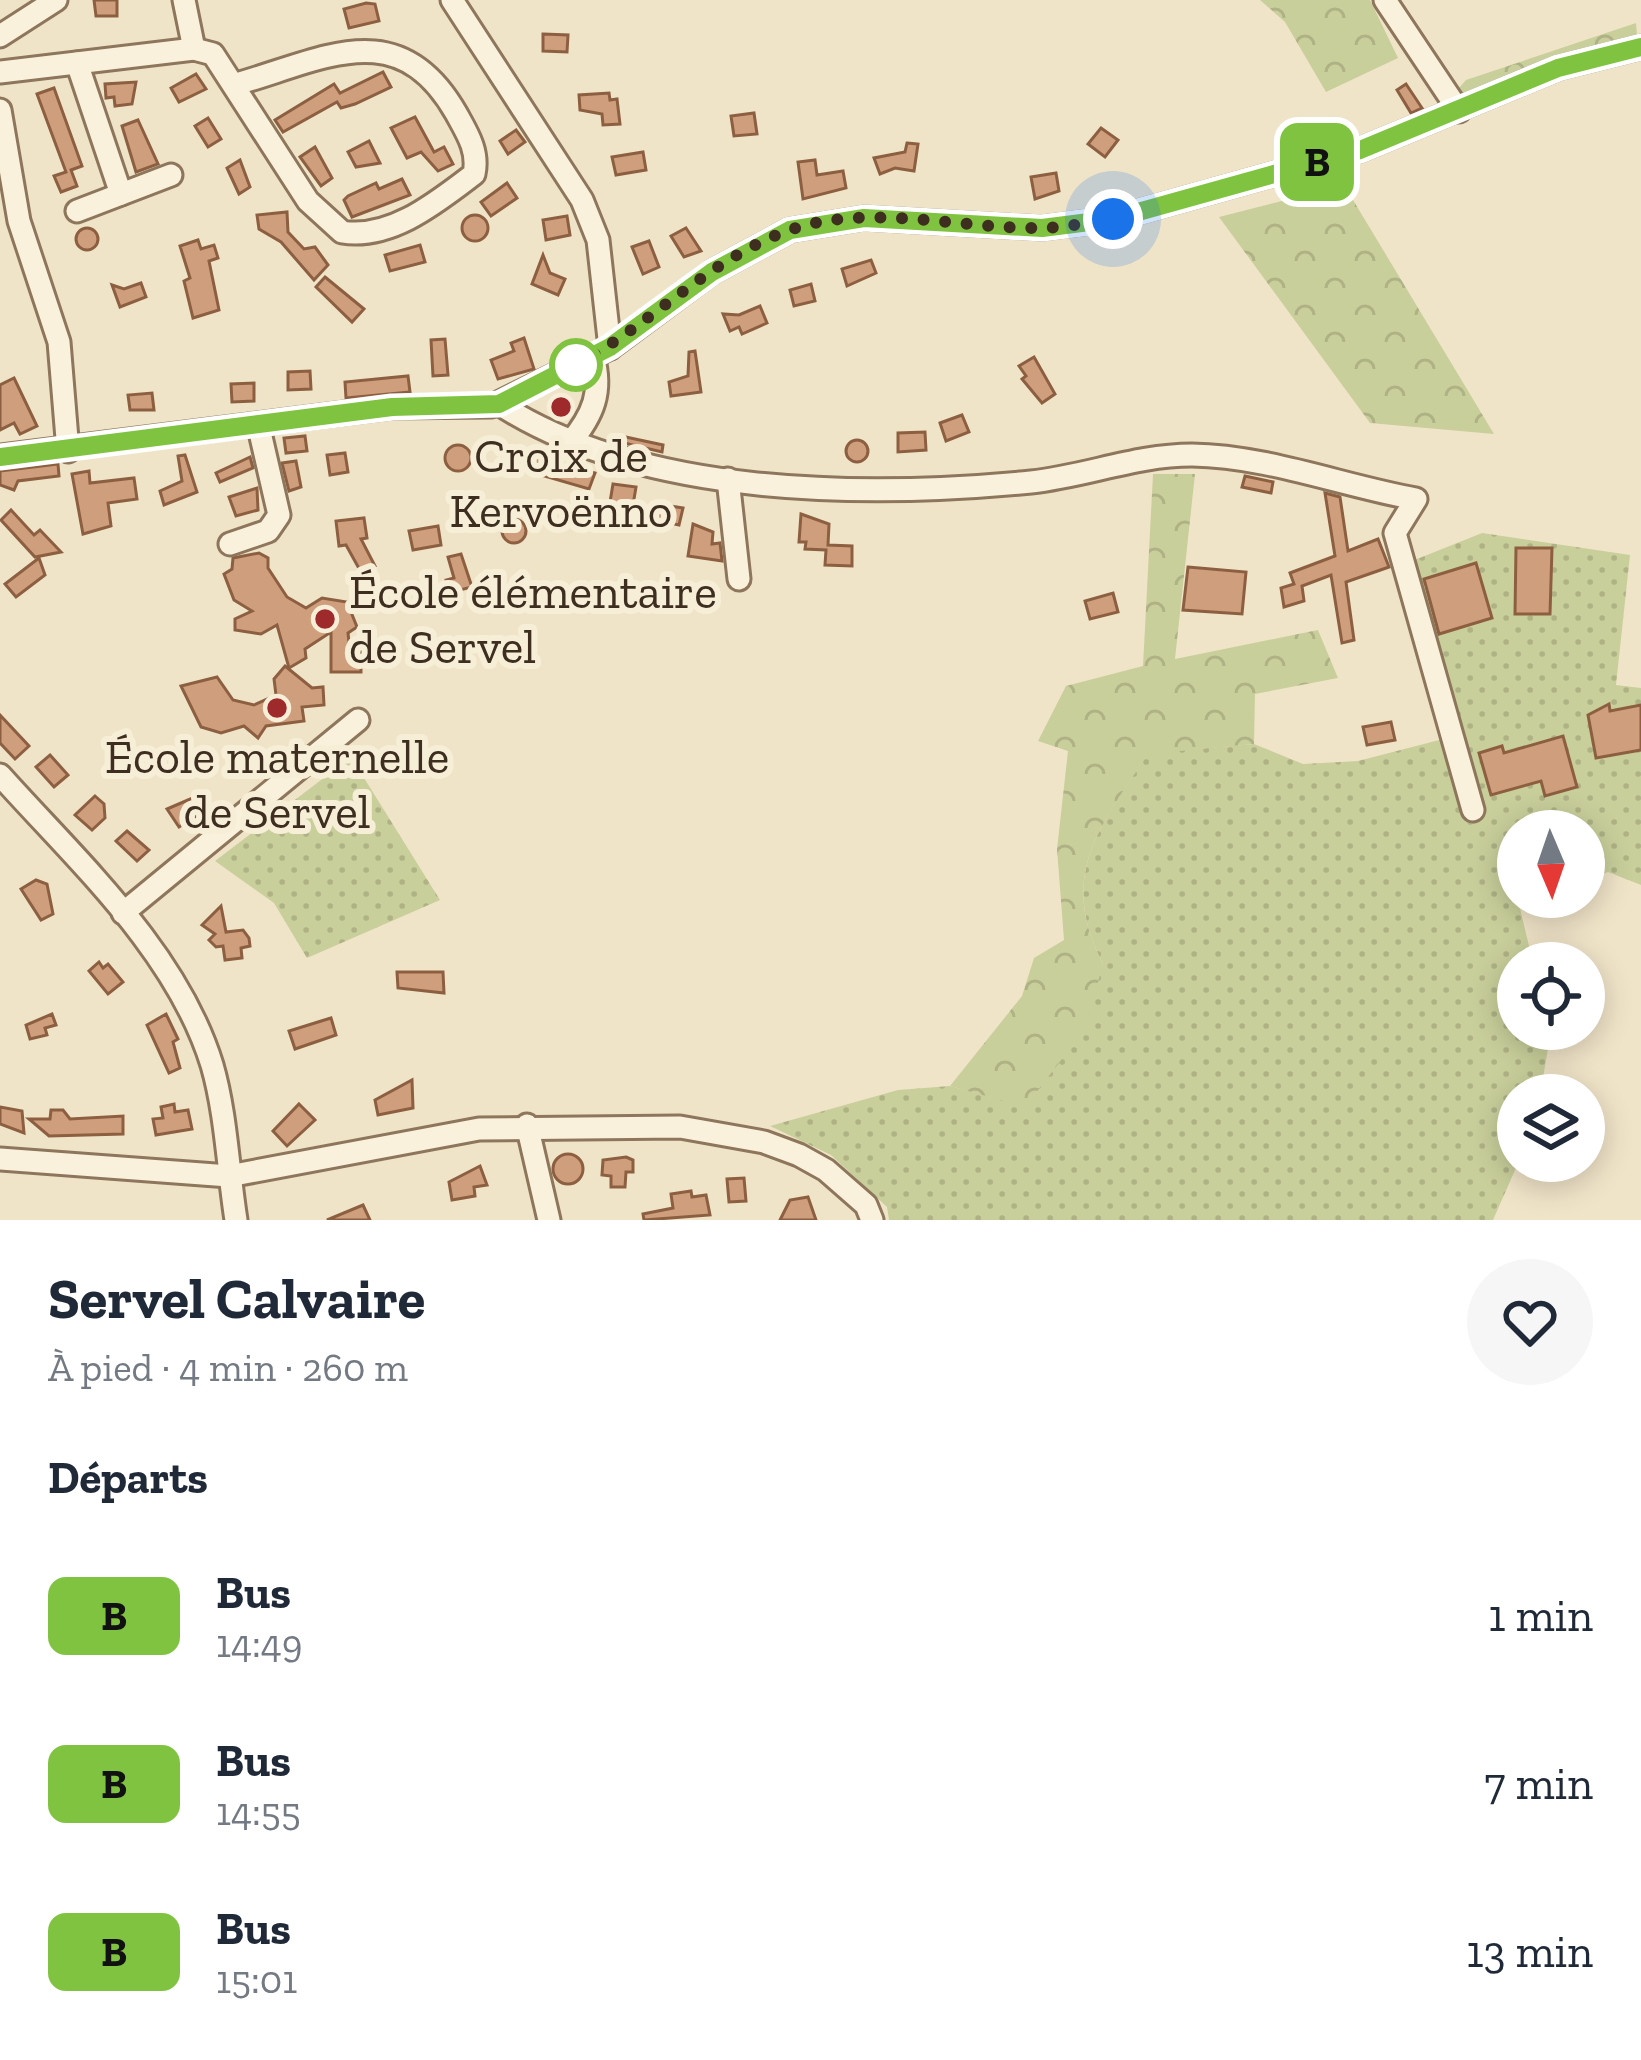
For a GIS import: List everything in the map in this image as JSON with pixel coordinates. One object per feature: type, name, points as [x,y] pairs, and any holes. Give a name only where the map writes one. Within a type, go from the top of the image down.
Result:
[{"type":"street","points":[[0,36],[56,0]]},
{"type":"street","points":[[184,0],[194,49]]},
{"type":"street","points":[[452,0],[582,200],[598,240],[602,352],[594,405],[570,443]]},
{"type":"street","points":[[1385,0],[1459,111]]},
{"type":"street","points":[[0,456],[68,452],[392,407],[499,404],[602,352],[712,272],[790,230],[864,218],[1042,228],[1113,219],[1360,150],[1558,68],[1641,47]]},
{"type":"street","points":[[0,72],[194,49],[213,54],[233,85],[308,201],[342,232],[362,233],[412,218],[474,174],[474,147],[461,123],[434,78],[412,61],[357,50],[233,85]]},
{"type":"street","points":[[77,63],[121,194]]},
{"type":"street","points":[[0,110],[19,221],[59,341],[68,452]]},
{"type":"street","points":[[77,211],[171,175]]},
{"type":"street","points":[[499,404],[607,458],[728,479],[862,487],[993,485],[1066,476],[1138,458],[1195,455],[1253,462],[1416,500],[1395,533],[1473,810]]},
{"type":"street","points":[[230,544],[268,531],[278,514],[259,428]]},
{"type":"street","points":[[728,479],[739,579]]},
{"type":"street","points":[[123,913],[358,720]]},
{"type":"street","points":[[0,776],[123,913],[180,994],[205,1046],[236,1220]]},
{"type":"street","points":[[527,1125],[549,1220]]},
{"type":"street","points":[[0,1159],[229,1175],[527,1125],[666,1126],[764,1142],[826,1170],[866,1205],[872,1220]]},
{"type":"green space","points":[[1260,0],[1370,0],[1398,58],[1326,92],[1285,22]]},
{"type":"green space","points":[[1636,23],[1637,35],[1466,101],[1459,88],[1466,80]]},
{"type":"green space","points":[[1344,185],[1494,434],[1370,423],[1219,217]]},
{"type":"green space","points":[[1153,474],[1195,474],[1175,659],[1318,630],[1338,678],[1255,694],[1254,744],[1148,754],[1101,829],[1084,878],[1090,933],[1103,964],[1085,1029],[1025,1107],[950,1086],[1022,996],[1034,958],[1064,940],[1057,849],[1068,751],[1038,741],[1066,686],[1143,666]]},
{"type":"green space","points":[[1482,533],[1630,555],[1616,685],[1641,688],[1641,885],[1605,873],[1605,810],[1497,810],[1497,918],[1522,918],[1528,942],[1497,942],[1497,1050],[1548,1050],[1544,1074],[1497,1074],[1497,1182],[1510,1182],[1493,1220],[889,1220],[887,1207],[831,1155],[770,1126],[898,1090],[950,1086],[1025,1106],[1103,964],[1090,933],[1084,878],[1101,829],[1148,753],[1254,744],[1303,764],[1358,761],[1447,738],[1402,565]]},
{"type":"green space","points":[[351,757],[440,900],[307,958],[274,903],[215,861]]},
{"type":"building","points":[[94,0],[117,0],[117,16],[96,16]]},
{"type":"building","points":[[375,4],[379,21],[349,28],[344,9]]},
{"type":"building","points":[[543,34],[568,35],[567,52],[543,51]]},
{"type":"building","points":[[383,72],[391,87],[355,104],[341,108],[337,102],[283,132],[275,120],[334,84],[340,93]]},
{"type":"building","points":[[196,74],[206,89],[179,102],[171,88]]},
{"type":"building","points":[[136,82],[132,104],[115,106],[114,97],[106,98],[105,84]]},
{"type":"building","points":[[1406,84],[1422,108],[1411,113],[1397,90]]},
{"type":"building","points":[[54,88],[82,166],[71,170],[77,186],[61,192],[54,176],[66,172],[37,94]]},
{"type":"building","points":[[609,93],[610,100],[617,99],[620,124],[603,125],[602,114],[580,110],[579,95]]},
{"type":"building","points":[[754,113],[757,134],[734,136],[731,116]]},
{"type":"building","points":[[415,117],[434,152],[444,147],[453,164],[438,171],[421,152],[407,158],[391,128]]},
{"type":"building","points":[[208,118],[221,139],[208,147],[195,126]]},
{"type":"building","points":[[138,120],[158,164],[136,172],[122,126]]},
{"type":"building","points":[[1101,128],[1118,140],[1105,157],[1088,144]]},
{"type":"building","points":[[516,130],[525,142],[508,154],[500,141]]},
{"type":"building","points":[[369,141],[380,163],[356,167],[348,152]]},
{"type":"building","points":[[907,143],[918,144],[914,171],[895,168],[880,174],[874,158],[905,152]]},
{"type":"building","points":[[315,147],[332,178],[321,186],[300,157]]},
{"type":"building","points":[[643,152],[646,170],[616,175],[612,157]]},
{"type":"building","points":[[240,160],[250,187],[239,194],[227,168]]},
{"type":"building","points":[[815,160],[817,175],[843,171],[846,188],[803,199],[798,162]]},
{"type":"building","points":[[1056,173],[1059,191],[1035,199],[1031,177]]},
{"type":"building","points":[[402,179],[410,195],[352,217],[344,200],[348,196],[376,183],[379,189]]},
{"type":"building","points":[[507,183],[517,198],[491,216],[481,202]]},
{"type":"building","points":[[287,212],[288,232],[304,249],[315,247],[328,265],[314,280],[281,242],[259,229],[257,215]]},
{"type":"building","points":[[475,215],[488,228],[475,241],[462,228]]},
{"type":"building","points":[[567,216],[570,235],[546,240],[543,220]]},
{"type":"building","points":[[87,228],[98,239],[87,250],[76,239]]},
{"type":"building","points":[[686,228],[701,251],[684,257],[671,236]]},
{"type":"building","points":[[198,240],[201,249],[214,245],[218,258],[209,261],[219,310],[193,318],[184,281],[190,278],[180,246]]},
{"type":"building","points":[[649,241],[659,267],[643,274],[632,247]]},
{"type":"building","points":[[420,245],[425,262],[390,271],[385,255]]},
{"type":"building","points":[[543,255],[550,273],[565,279],[558,295],[532,284]]},
{"type":"building","points":[[871,260],[876,273],[847,286],[842,269]]},
{"type":"building","points":[[325,277],[364,309],[352,322],[316,287]]},
{"type":"building","points":[[141,283],[146,297],[120,307],[112,285],[124,289]]},
{"type":"building","points":[[811,284],[815,301],[794,306],[790,290]]},
{"type":"building","points":[[760,306],[767,323],[742,334],[739,327],[730,331],[723,314],[739,315]]},
{"type":"building","points":[[524,338],[534,369],[498,379],[491,360],[514,351],[511,343]]},
{"type":"building","points":[[445,339],[448,375],[433,376],[431,340]]},
{"type":"building","points":[[695,351],[701,392],[671,396],[669,382],[688,376],[689,352]]},
{"type":"building","points":[[1034,357],[1055,394],[1042,403],[1022,379],[1026,376],[1019,366]]},
{"type":"building","points":[[310,371],[311,389],[288,390],[288,372]]},
{"type":"building","points":[[408,376],[410,392],[346,398],[345,382]]},
{"type":"building","points":[[14,378],[37,426],[20,434],[14,423],[0,430],[0,385]]},
{"type":"building","points":[[254,383],[254,401],[232,402],[231,384]]},
{"type":"building","points":[[152,393],[154,410],[130,410],[128,395]]},
{"type":"building","points":[[962,415],[969,432],[946,441],[940,423]]},
{"type":"building","points":[[925,432],[926,450],[898,452],[898,433]]},
{"type":"building","points":[[305,436],[307,451],[286,453],[284,438]]},
{"type":"building","points":[[621,436],[663,445],[662,452],[620,442]]},
{"type":"building","points":[[857,440],[868,451],[857,462],[846,451]]},
{"type":"building","points":[[458,445],[471,458],[458,471],[445,458]]},
{"type":"building","points":[[345,453],[348,472],[330,475],[327,455]]},
{"type":"building","points":[[185,455],[197,492],[164,505],[160,491],[182,481],[178,456]]},
{"type":"building","points":[[528,456],[547,457],[559,473],[562,463],[595,473],[589,489],[527,471]]},
{"type":"building","points":[[250,457],[253,468],[220,482],[216,473]]},
{"type":"building","points":[[296,461],[301,487],[289,491],[282,463]]},
{"type":"building","points":[[58,464],[59,476],[18,481],[14,490],[0,485],[0,471]]},
{"type":"building","points":[[89,471],[90,483],[134,478],[137,499],[108,503],[111,526],[83,534],[72,474]]},
{"type":"building","points":[[1245,476],[1273,482],[1271,493],[1242,487]]},
{"type":"building","points":[[613,484],[636,487],[633,505],[610,502]]},
{"type":"building","points":[[257,488],[258,510],[236,516],[229,497]]},
{"type":"building","points":[[1325,493],[1340,497],[1348,551],[1378,539],[1389,567],[1346,582],[1354,640],[1342,643],[1331,575],[1302,586],[1304,601],[1284,607],[1281,588],[1294,584],[1290,573],[1335,556]]},
{"type":"building","points":[[658,504],[683,508],[679,525],[655,520]]},
{"type":"building","points":[[11,510],[34,535],[40,530],[61,552],[35,557],[1,520]]},
{"type":"building","points":[[801,514],[829,524],[828,545],[852,546],[852,566],[825,565],[826,550],[805,549],[806,542],[799,542]]},
{"type":"building","points":[[364,518],[367,538],[361,539],[375,566],[362,574],[346,545],[339,546],[336,521]]},
{"type":"building","points":[[514,519],[523,522],[523,540],[514,543],[505,540],[502,531],[505,522]]},
{"type":"building","points":[[693,524],[713,532],[712,544],[720,543],[722,561],[688,556]]},
{"type":"building","points":[[438,526],[441,545],[413,550],[409,531]]},
{"type":"building","points":[[1516,548],[1552,548],[1550,614],[1515,614]]},
{"type":"building","points":[[259,553],[268,558],[268,568],[287,597],[306,608],[322,598],[347,602],[357,627],[348,633],[350,652],[361,652],[361,672],[331,672],[331,632],[305,649],[306,658],[289,668],[277,625],[261,634],[235,630],[235,619],[252,611],[234,600],[224,574],[232,569],[233,558]]},
{"type":"building","points":[[461,554],[472,587],[448,593],[446,580],[454,578],[448,557]]},
{"type":"building","points":[[39,558],[45,575],[16,597],[5,584]]},
{"type":"building","points":[[1476,563],[1492,618],[1439,634],[1424,579]]},
{"type":"building","points":[[1188,567],[1246,572],[1242,614],[1183,610]]},
{"type":"building","points":[[1113,593],[1118,612],[1090,619],[1085,601]]},
{"type":"building","points":[[285,666],[312,688],[323,687],[324,705],[302,707],[304,721],[266,726],[258,738],[244,726],[221,733],[201,727],[181,686],[217,677],[233,700],[254,705],[276,695],[274,679]]},
{"type":"building","points":[[1609,704],[1610,711],[1641,705],[1641,750],[1596,758],[1588,715]]},
{"type":"building","points":[[0,715],[29,746],[15,759],[0,743]]},
{"type":"building","points":[[1391,722],[1395,740],[1367,745],[1363,727]]},
{"type":"building","points":[[1563,736],[1577,787],[1545,796],[1541,781],[1491,795],[1479,753],[1502,746],[1504,753]]},
{"type":"building","points":[[50,755],[68,775],[54,787],[36,767]]},
{"type":"building","points":[[95,796],[104,804],[105,818],[92,830],[75,815]]},
{"type":"building","points":[[195,797],[204,811],[179,827],[167,809]]},
{"type":"building","points":[[127,831],[149,850],[137,861],[116,841]]},
{"type":"building","points":[[36,880],[47,884],[53,914],[41,920],[21,889]]},
{"type":"building","points":[[221,906],[226,932],[243,930],[249,938],[250,946],[241,948],[242,958],[225,960],[223,946],[216,947],[209,940],[215,934],[202,925]]},
{"type":"building","points":[[99,962],[103,968],[108,964],[123,982],[108,994],[89,971]]},
{"type":"building","points":[[397,972],[443,972],[444,993],[398,988]]},
{"type":"building","points":[[52,1014],[56,1025],[45,1028],[47,1035],[30,1039],[26,1025]]},
{"type":"building","points":[[166,1014],[178,1039],[173,1042],[180,1068],[169,1073],[147,1025]]},
{"type":"building","points":[[331,1018],[336,1035],[295,1049],[289,1031]]},
{"type":"building","points":[[412,1080],[413,1108],[378,1115],[375,1100]]},
{"type":"building","points":[[174,1104],[175,1112],[188,1110],[192,1129],[156,1135],[153,1119],[163,1118],[161,1107]]},
{"type":"building","points":[[299,1104],[315,1120],[287,1146],[273,1131]]},
{"type":"building","points":[[0,1107],[22,1111],[24,1133],[0,1124]]},
{"type":"building","points":[[51,1110],[63,1110],[70,1119],[123,1116],[123,1134],[49,1136],[29,1119],[50,1119]]},
{"type":"building","points":[[568,1154],[583,1169],[568,1184],[553,1169]]},
{"type":"building","points":[[603,1160],[633,1160],[633,1172],[626,1172],[625,1187],[611,1187],[611,1176],[602,1175]]},
{"type":"building","points":[[480,1166],[487,1185],[474,1187],[475,1196],[452,1200],[449,1182]]},
{"type":"building","points":[[744,1178],[746,1201],[729,1202],[727,1179]]},
{"type":"building","points":[[691,1191],[692,1197],[706,1195],[710,1215],[644,1220],[643,1214],[673,1208],[671,1194]]},
{"type":"building","points":[[808,1197],[816,1220],[780,1220],[790,1200]]},
{"type":"building","points":[[363,1205],[370,1220],[327,1220]]},
{"type":"bus line","name":"B","points":[[0,457],[259,428],[392,407],[499,404],[610,347],[712,272],[790,230],[864,218],[1042,228],[1113,219],[1360,150],[1530,78],[1641,47]]},
{"type":"place","name":"Croix de Kervoënno","points":[[561,407]]},
{"type":"place","name":"École élémentaire de Servel","points":[[325,619]]},
{"type":"place","name":"École maternelle de Servel","points":[[277,708]]},
{"type":"route","points":[[576,365],[660,313],[712,272],[790,230],[864,218],[1042,228],[1113,219]]}]
